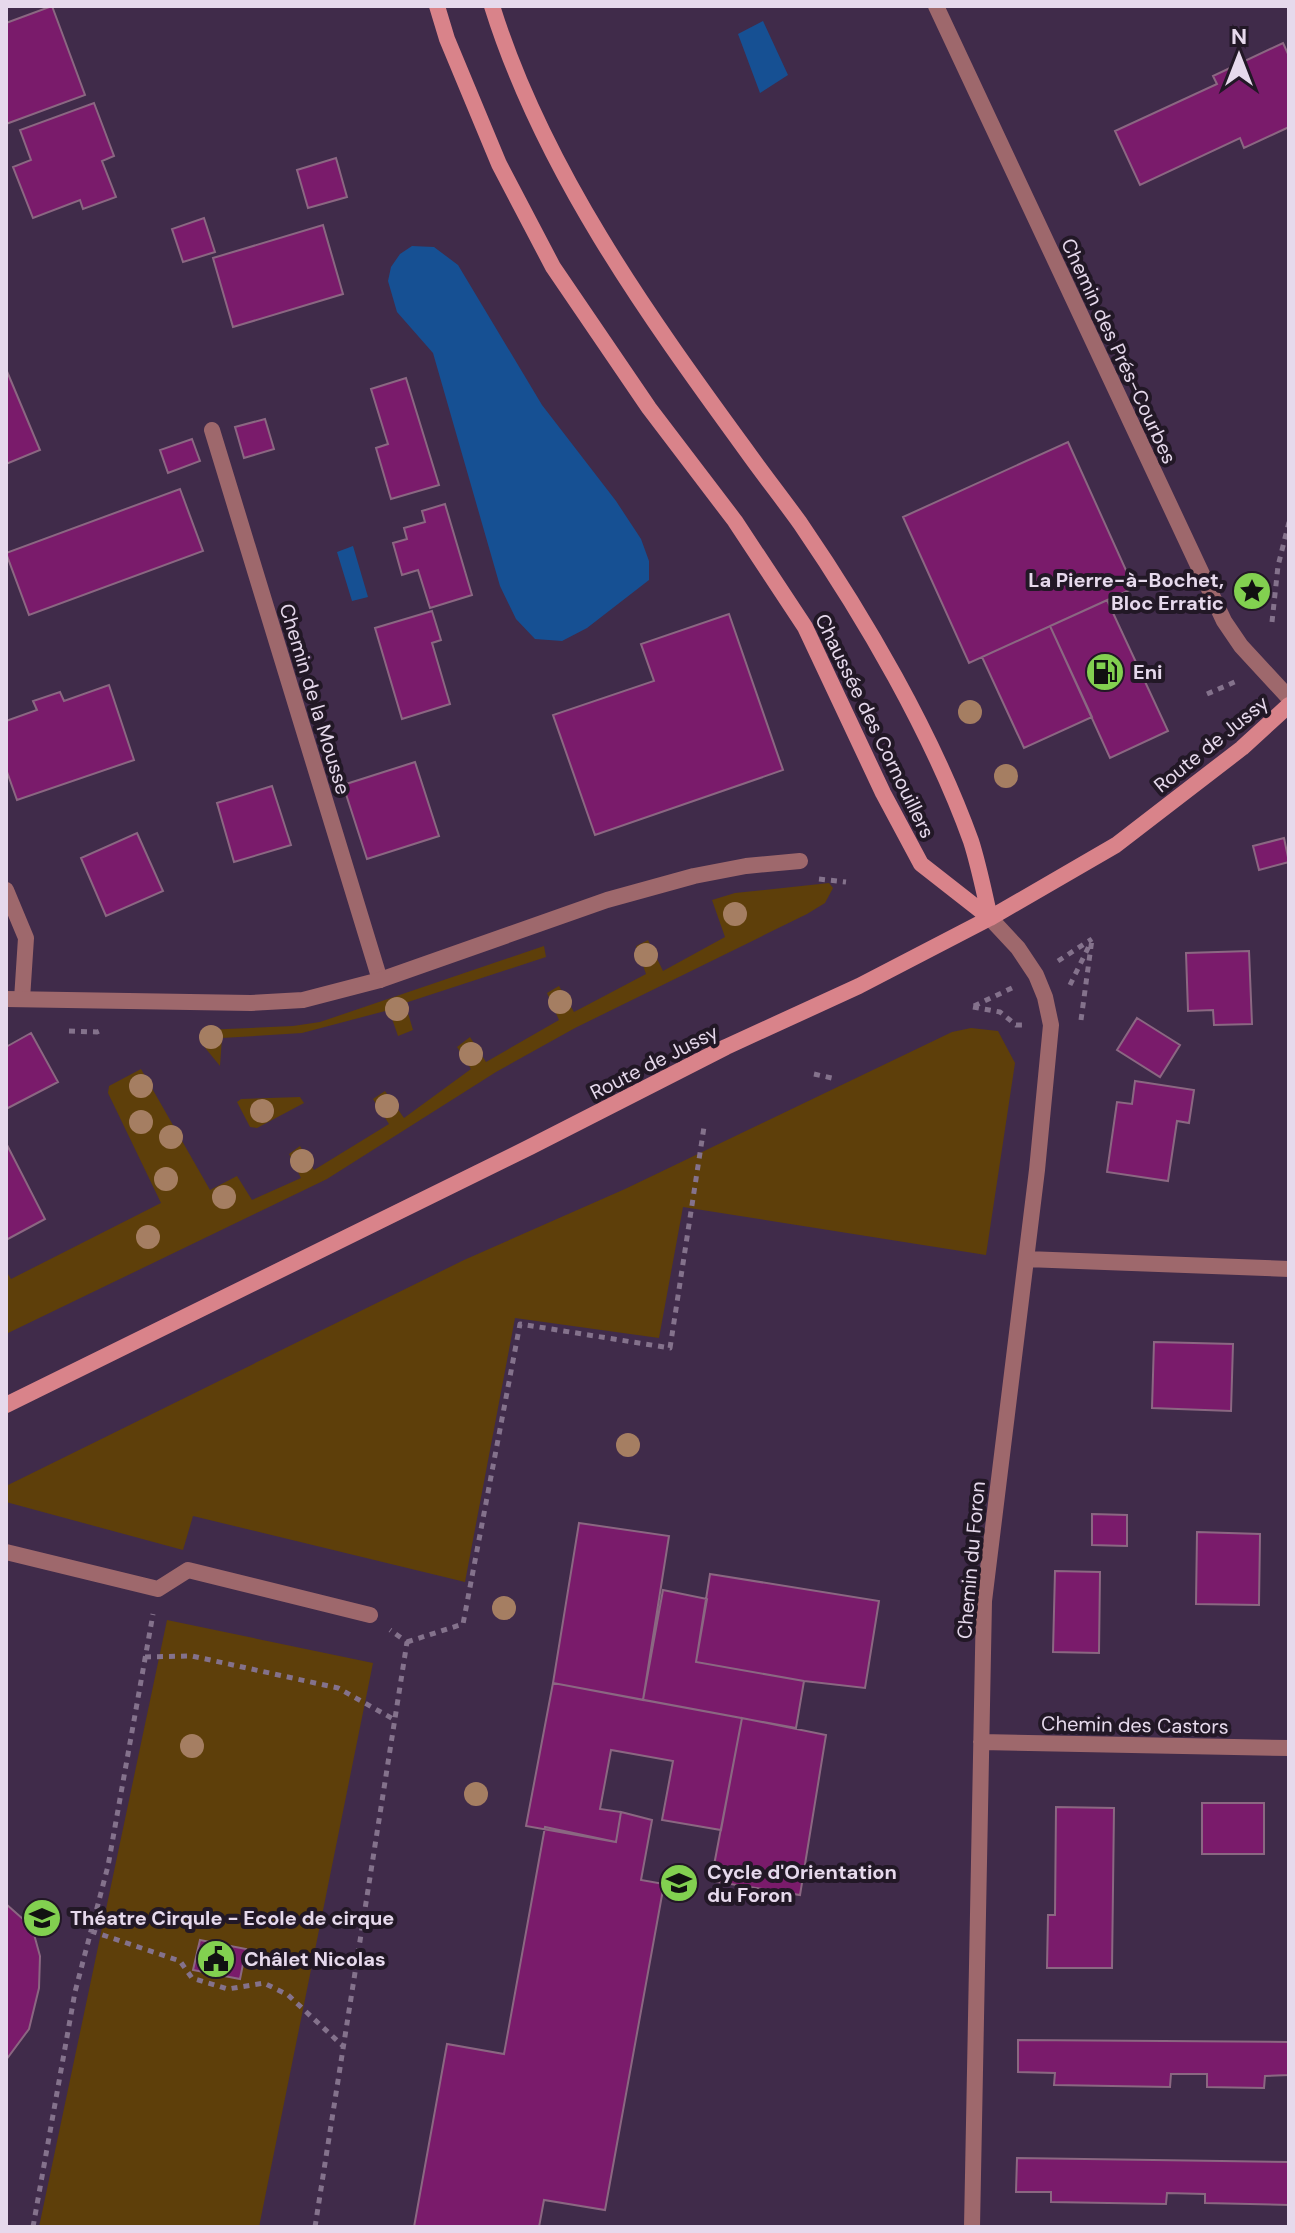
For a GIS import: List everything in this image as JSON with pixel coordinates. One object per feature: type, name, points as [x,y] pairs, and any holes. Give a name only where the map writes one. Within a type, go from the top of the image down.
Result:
[{"type":"street","name":"Chaussée des Cornouillers","points":[[437,6],[447,39],[499,164],[553,267],[649,408],[735,521],[805,627],[883,793],[921,864],[990,918]]},
{"type":"street","name":"Chaussée des Cornouillers","points":[[492,6],[541,128],[588,216],[654,322],[834,574],[899,684],[952,794],[972,844],[990,918]]},
{"type":"street","name":"Chemin des Prés-Courbes","points":[[936,6],[1224,621],[1241,646],[1289,698]]},
{"type":"street","name":"Chemin de la Mousse","points":[[212,430],[380,980]]},
{"type":"street","name":"Route de Jussy","points":[[6,1405],[726,1047],[859,986],[990,918],[1116,845],[1242,748],[1289,705]]},
{"type":"street","points":[[6,890],[26,938],[14,999],[237,1003],[303,1000],[380,980],[607,900],[694,876],[746,866],[800,861]]},
{"type":"street","name":"Chemin du Foron","points":[[972,2227],[984,1601],[1051,1025],[1036,975],[1018,948],[990,918]]},
{"type":"street","points":[[1026,1259],[1289,1269]]},
{"type":"street","points":[[6,1552],[158,1589],[188,1570],[370,1615]]},
{"type":"street","name":"Chemin des Castors","points":[[981,1742],[1289,1748]]},
{"type":"path","points":[[1272,622],[1278,566],[1289,522]]},
{"type":"path","points":[[814,1074],[836,1079]]},
{"type":"path","points":[[407,1642],[463,1624],[520,1324],[670,1348],[704,1127]]},
{"type":"path","points":[[33,2227],[75,1992],[108,1866],[158,1589]]},
{"type":"path","points":[[370,1615],[407,1642]]},
{"type":"path","points":[[315,2227],[407,1642]]},
{"type":"path","points":[[145,1657],[192,1656],[338,1688],[395,1720]]},
{"type":"path","points":[[91,1931],[180,1961],[192,1978],[228,1989],[264,1983],[288,1995],[343,2047]]},
{"type":"shaded area","points":[[829,883],[833,888],[825,903],[807,914],[575,1028],[496,1072],[327,1179],[6,1334],[6,1271],[11,1279],[161,1203],[108,1093],[109,1086],[141,1069],[210,1190],[237,1176],[252,1200],[301,1178],[289,1154],[300,1146],[314,1170],[389,1124],[373,1099],[385,1091],[404,1118],[471,1069],[457,1047],[470,1037],[486,1062],[559,1020],[547,993],[559,986],[574,1012],[646,974],[636,946],[648,940],[663,971],[725,937],[712,900],[735,893]]},
{"type":"shaded area","points":[[544,946],[546,957],[405,1003],[413,1030],[398,1036],[389,1010],[302,1033],[222,1038],[220,1066],[202,1044],[203,1030],[320,1022]]},
{"type":"shaded area","points":[[971,1028],[998,1031],[1015,1063],[986,1255],[683,1207],[659,1338],[515,1318],[465,1582],[193,1516],[183,1550],[6,1502],[6,1486],[464,1260],[625,1189],[952,1032]]},
{"type":"shaded area","points":[[300,1097],[304,1103],[257,1128],[250,1127],[237,1102],[241,1099]]},
{"type":"shaded area","points":[[167,1620],[373,1663],[259,2227],[39,2227]]},
{"type":"water","points":[[763,21],[788,75],[760,93],[738,34]]},
{"type":"water","points":[[412,246],[434,247],[458,265],[542,405],[616,501],[641,539],[649,561],[649,580],[587,628],[562,641],[535,639],[516,619],[500,586],[433,353],[397,312],[388,281],[391,267],[400,254]]},
{"type":"water","points":[[353,546],[368,597],[352,601],[337,552]]},
{"type":"building","points":[[52,6],[85,95],[6,124],[6,23]]},
{"type":"building","points":[[1283,43],[1289,56],[1289,127],[1244,148],[1240,138],[1140,185],[1115,131],[1217,84],[1213,76]]},
{"type":"building","points":[[94,103],[114,156],[102,161],[116,197],[83,209],[80,200],[33,218],[13,167],[31,160],[20,130]]},
{"type":"building","points":[[336,158],[347,197],[308,208],[297,170]]},
{"type":"building","points":[[204,218],[215,252],[183,262],[172,229]]},
{"type":"building","points":[[323,225],[343,294],[233,327],[213,258]]},
{"type":"building","points":[[6,369],[40,450],[6,464]]},
{"type":"building","points":[[406,378],[439,485],[391,499],[376,448],[388,444],[371,389]]},
{"type":"building","points":[[265,419],[274,449],[244,458],[235,427]]},
{"type":"building","points":[[192,439],[200,461],[168,473],[160,450]]},
{"type":"building","points":[[1068,442],[1134,588],[969,663],[903,517]]},
{"type":"building","points":[[180,489],[203,551],[29,615],[6,553]]},
{"type":"building","points":[[445,504],[472,595],[430,608],[418,570],[402,575],[393,543],[407,539],[404,528],[425,522],[422,511]]},
{"type":"building","name":"Eni","points":[[1107,600],[1168,731],[1110,758],[1050,626]]},
{"type":"building","points":[[432,611],[441,640],[432,643],[450,704],[402,719],[375,628]]},
{"type":"building","points":[[729,614],[783,770],[595,835],[553,715],[654,681],[641,644]]},
{"type":"building","points":[[1050,626],[1092,717],[1024,748],[982,657]]},
{"type":"building","points":[[109,685],[134,760],[17,800],[6,769],[6,721],[37,710],[33,701],[60,692],[64,701]]},
{"type":"building","points":[[415,762],[439,836],[367,859],[343,785]]},
{"type":"building","points":[[272,786],[291,845],[234,862],[217,803]]},
{"type":"building","points":[[137,833],[163,891],[106,916],[81,858]]},
{"type":"building","points":[[1284,838],[1289,862],[1259,870],[1253,846]]},
{"type":"building","points":[[1249,951],[1252,1024],[1214,1025],[1213,1010],[1188,1011],[1186,953]]},
{"type":"building","points":[[1137,1018],[1180,1045],[1160,1077],[1117,1050]]},
{"type":"building","points":[[31,1033],[58,1082],[6,1109],[6,1047]]},
{"type":"building","points":[[1135,1081],[1194,1090],[1189,1123],[1177,1121],[1168,1181],[1107,1172],[1117,1102],[1132,1104]]},
{"type":"building","points":[[6,1143],[45,1219],[6,1240]]},
{"type":"building","points":[[1154,1342],[1233,1344],[1231,1411],[1152,1408]]},
{"type":"building","points":[[1092,1514],[1127,1515],[1127,1546],[1092,1545]]},
{"type":"building","points":[[579,1523],[669,1536],[643,1700],[553,1683]]},
{"type":"building","points":[[1197,1532],[1260,1534],[1259,1605],[1196,1604]]},
{"type":"building","points":[[1055,1571],[1100,1572],[1099,1653],[1053,1652]]},
{"type":"building","points":[[710,1574],[879,1601],[865,1688],[696,1662]]},
{"type":"building","points":[[663,1590],[707,1599],[696,1662],[804,1681],[796,1728],[643,1700]]},
{"type":"building","points":[[553,1683],[742,1718],[721,1830],[662,1820],[673,1761],[611,1750],[600,1809],[621,1812],[616,1842],[526,1826]]},
{"type":"building","points":[[742,1718],[826,1735],[800,1895],[711,1881]]},
{"type":"building","points":[[1202,1803],[1264,1803],[1264,1854],[1202,1854]]},
{"type":"building","points":[[1056,1807],[1114,1808],[1112,1968],[1047,1968],[1048,1915],[1055,1915]]},
{"type":"building","points":[[621,1812],[652,1820],[641,1880],[664,1884],[605,2210],[544,2200],[539,2227],[414,2227],[447,2044],[504,2054],[545,1827],[616,1842]]},
{"type":"building","points":[[6,1904],[32,1927],[40,1956],[39,1988],[29,2029],[6,2060]]},
{"type":"building","points":[[200,1940],[246,1949],[240,1979],[193,1970]]},
{"type":"building","points":[[1018,2040],[1289,2042],[1289,2075],[1265,2076],[1264,2088],[1207,2087],[1207,2074],[1171,2074],[1170,2087],[1054,2085],[1055,2073],[1018,2072]]},
{"type":"building","points":[[1017,2158],[1289,2162],[1289,2205],[1205,2203],[1205,2194],[1167,2193],[1166,2204],[1051,2202],[1051,2192],[1016,2192]]},
{"type":"place","name":"La Pierre-à-Bochet, Bloc Erratic","points":[[1252,591]]},
{"type":"place","name":"Eni","points":[[1105,672]]},
{"type":"place","name":"Cycle d'Orientation du Foron","points":[[679,1883]]},
{"type":"place","name":"Théatre Cirqule - Ecole de cirque","points":[[42,1918]]},
{"type":"place","name":"Châlet Nicolas","points":[[216,1959]]}]
